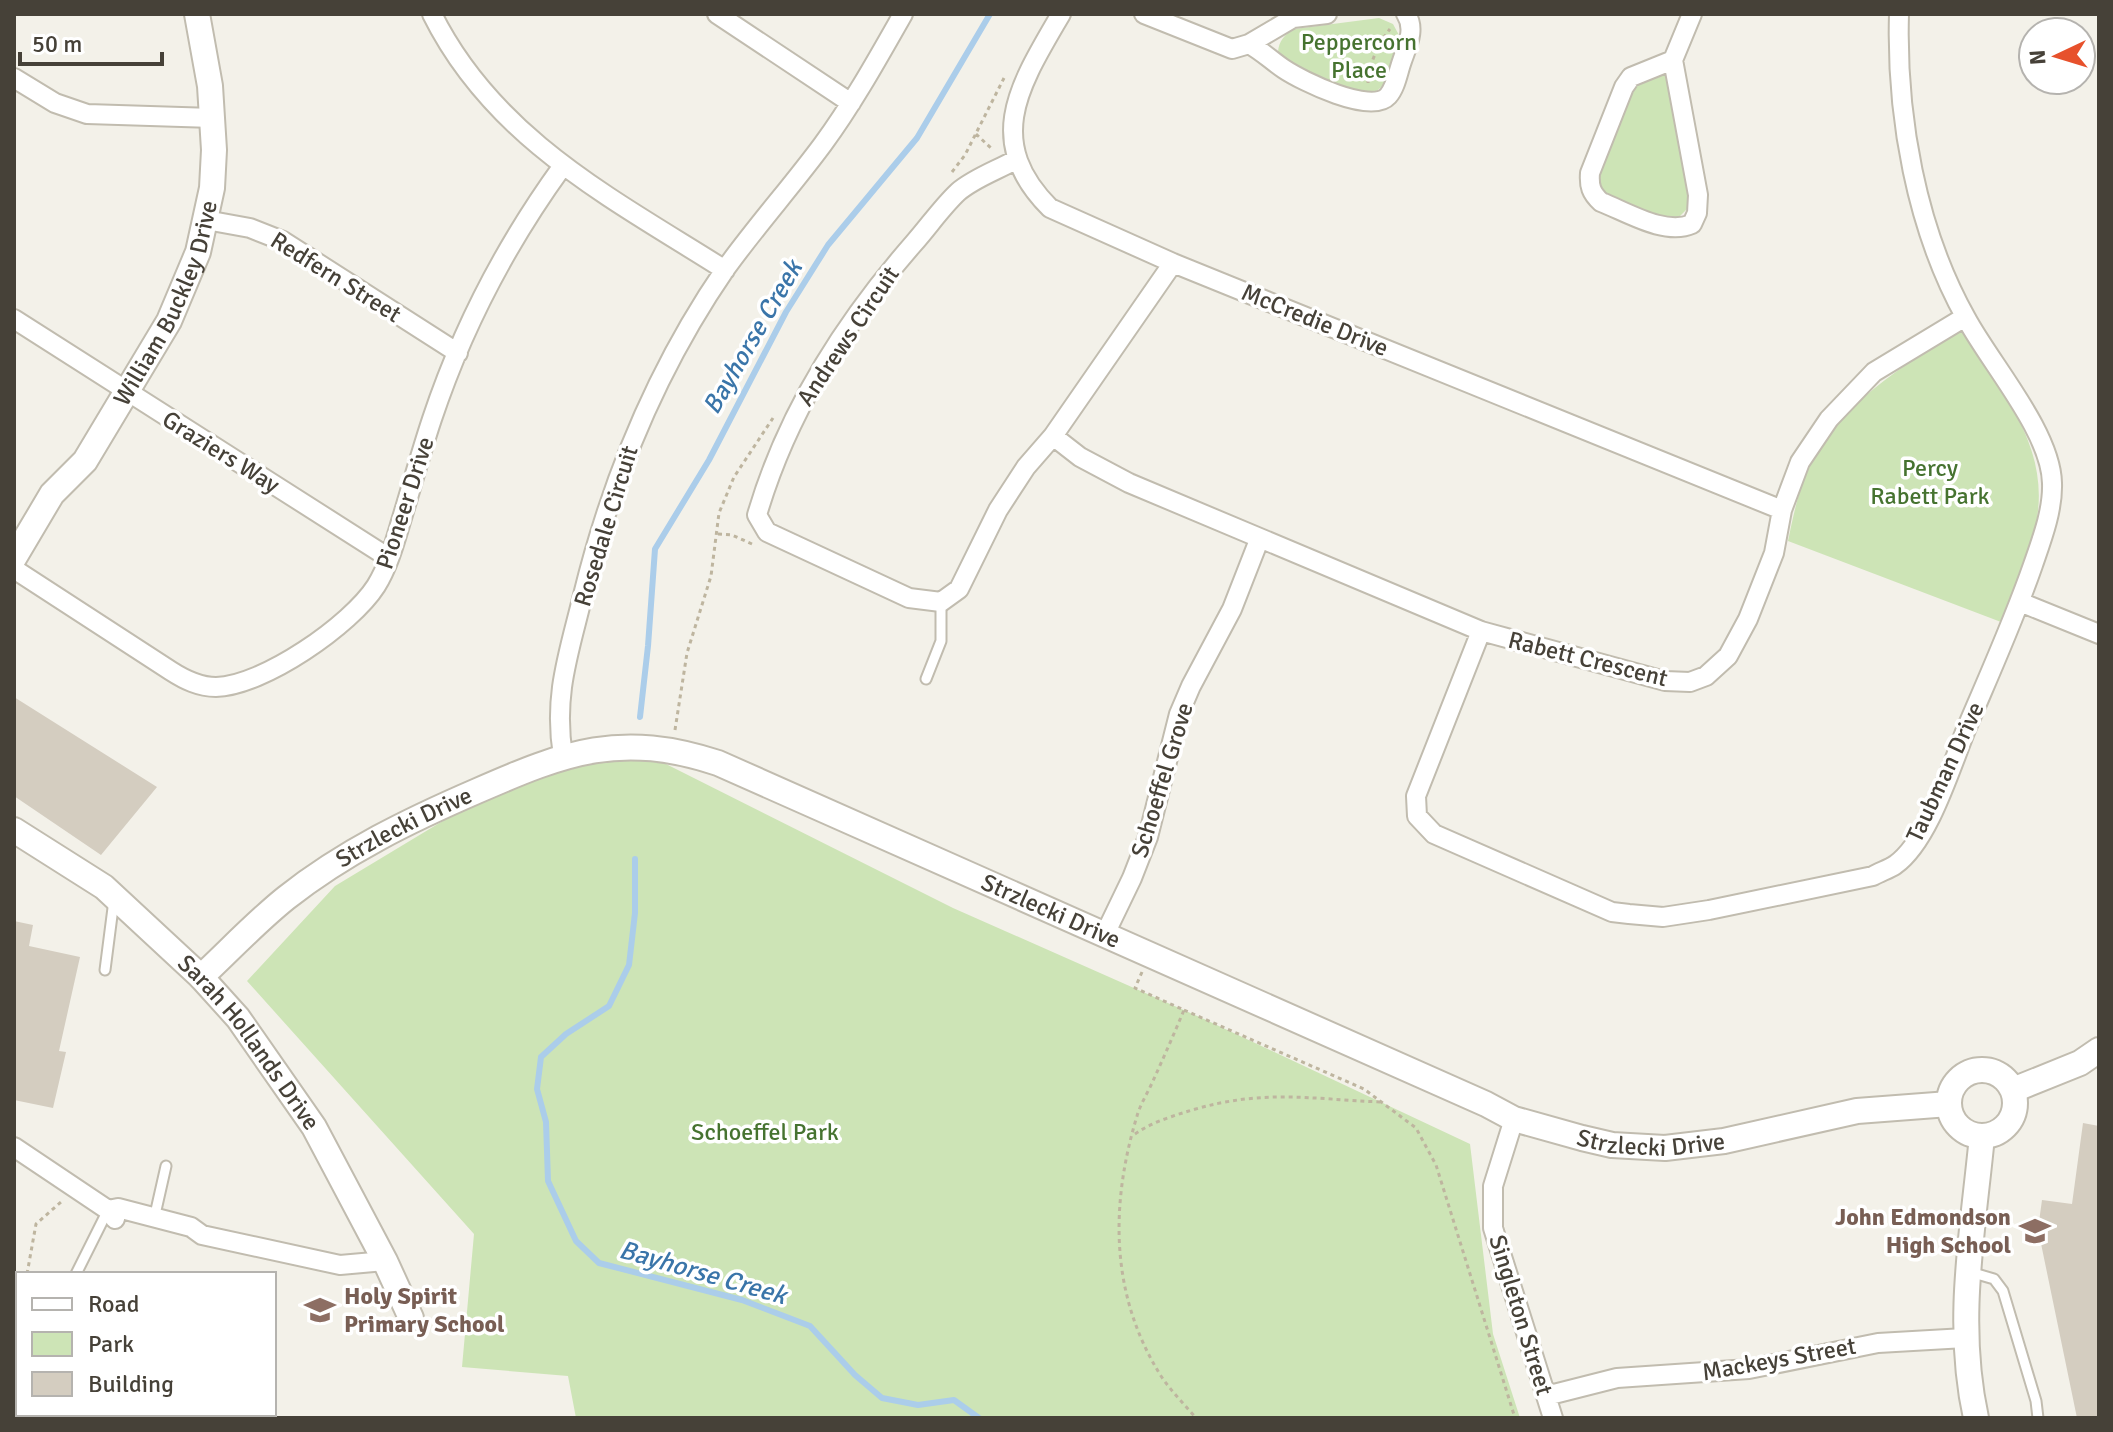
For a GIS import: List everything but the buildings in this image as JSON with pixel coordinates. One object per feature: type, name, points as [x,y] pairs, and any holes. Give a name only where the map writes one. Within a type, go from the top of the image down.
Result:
[{"type":"street","name":"William Buckley Drive","points":[[14,558],[52,494],[85,461],[169,321],[186,286],[206,220],[213,175],[213,118],[197,14]]},
{"type":"street","points":[[432,14],[451,48],[494,104],[524,135],[562,167],[725,270]]},
{"type":"street","points":[[717,14],[851,103]]},
{"type":"street","name":"Rosedale Circuit","points":[[563,756],[558,705],[594,552],[613,488],[666,368],[725,270],[824,143],[851,103],[903,14]]},
{"type":"street","name":"McCredie Drive","points":[[1061,14],[1015,103],[1013,125],[1017,159],[1037,194],[1050,208],[1173,263],[1782,510]]},
{"type":"street","points":[[1144,14],[1232,49],[1249,44],[1293,18],[1327,14]]},
{"type":"street","points":[[1673,60],[1631,77],[1624,87],[1590,173],[1589,183],[1593,195],[1601,202],[1669,229],[1692,224],[1697,213],[1698,195],[1673,60],[1692,14]]},
{"type":"street","name":"Taubman Drive","points":[[1481,631],[1416,796],[1417,816],[1434,834],[1612,912],[1663,917],[1873,876],[1895,865],[1924,831],[2020,602],[2049,514],[2052,481],[2044,451],[2030,419],[1965,317],[1943,269],[1920,202],[1901,90],[1899,14]]},
{"type":"street","points":[[1249,44],[1301,78],[1352,99],[1372,103],[1387,98],[1394,86],[1411,35],[1406,15]]},
{"type":"street","points":[[14,78],[55,103],[87,114],[213,118]]},
{"type":"street","name":"Andrews Circuit","points":[[767,532],[757,515],[770,472],[796,412],[836,345],[891,270],[959,191],[1017,159]]},
{"type":"street","name":"Pioneer Drive","points":[[14,569],[171,671],[199,685],[235,685],[252,679],[331,633],[367,599],[379,582],[432,418],[458,353],[508,250],[562,167]]},
{"type":"street","name":"Redfern Street","points":[[206,220],[250,228],[283,241],[458,353]]},
{"type":"street","points":[[767,532],[909,598],[941,602],[959,589],[998,510],[1026,467],[1053,436],[1173,263]]},
{"type":"street","name":"Rabett Crescent","points":[[1053,436],[1096,467],[1259,540],[1481,631],[1665,681],[1690,682],[1706,676],[1728,656],[1748,619],[1774,553],[1782,510],[1800,462],[1829,419],[1874,372],[1965,317]]},
{"type":"street","name":"Graziers Way","points":[[14,319],[389,558]]},
{"type":"street","name":"Schoeffel Grove","points":[[1105,934],[1148,837],[1179,714],[1232,609],[1259,540]]},
{"type":"street","points":[[2020,602],[2099,634]]},
{"type":"street","name":"Strzlecki Drive","points":[[201,977],[286,898],[337,862],[391,830],[563,756],[588,750],[645,748],[696,756],[1105,934],[1514,1119],[1612,1145],[1665,1148],[1724,1141],[1857,1111],[1949,1104]]},
{"type":"street","name":"Sarah Hollands Drive","points":[[14,830],[115,897],[201,977],[238,1018],[314,1127],[385,1261],[411,1318]]},
{"type":"street","points":[[2013,1090],[2080,1063],[2099,1050]]},
{"type":"street","points":[[1987,1070],[2009,1083],[2015,1106],[2011,1120],[2001,1131],[1982,1136],[1959,1127],[1949,1104],[1958,1081],[1971,1072],[1987,1070]]},
{"type":"street","name":"Singleton Street","points":[[1514,1119],[1493,1186],[1493,1228],[1553,1418]]},
{"type":"street","points":[[1976,1418],[1965,1338],[1966,1271],[1982,1136]]},
{"type":"street","points":[[14,1147],[108,1210],[113,1218],[189,1238],[202,1235]]},
{"type":"street","points":[[108,1210],[118,1208],[191,1227],[202,1235],[340,1265],[385,1261]]},
{"type":"street","name":"Mackeys Street","points":[[1546,1396],[1617,1378],[1749,1369],[1878,1343],[1965,1338]]},
{"type":"lane","points":[[926,679],[941,641],[941,602]]},
{"type":"lane","points":[[105,970],[115,897]]},
{"type":"lane","points":[[154,1219],[166,1166]]},
{"type":"lane","points":[[77,1272],[108,1210]]},
{"type":"lane","points":[[1966,1271],[1994,1279],[2003,1291],[2036,1401],[2038,1418]]},
{"type":"path","points":[[1372,103],[1368,72],[1389,29],[1406,15]]},
{"type":"path","points":[[1369,47],[1377,49]]},
{"type":"path","points":[[1354,64],[1368,72]]},
{"type":"path","points":[[976,134],[997,154]]},
{"type":"path","points":[[668,736],[676,728],[687,653],[711,576],[718,534],[732,535],[752,545],[767,532]]},
{"type":"path","points":[[1149,954],[1135,988],[1364,1089],[1416,1128],[1436,1165],[1515,1418]]},
{"type":"path","points":[[1184,1010],[1137,1116],[1126,1161],[1117,1244],[1121,1275],[1138,1332],[1168,1385],[1196,1418]]},
{"type":"path","points":[[1133,1135],[1146,1126],[1240,1098],[1295,1095],[1381,1102]]},
{"type":"path","points":[[27,1272],[36,1224],[55,1210],[73,1186]]},
{"type":"green space","name":"Peppercorn Place","points":[[1379,18],[1393,24],[1400,37],[1390,76],[1378,90],[1369,94],[1359,96],[1290,65],[1278,52],[1283,39],[1294,29]]},
{"type":"green space","points":[[1669,71],[1691,197],[1690,206],[1677,219],[1665,218],[1600,192],[1596,180],[1632,87]]},
{"type":"green space","name":"Percy Rabett Park","points":[[1962,327],[2022,425],[2038,478],[2038,506],[2033,536],[2001,622],[1788,541],[1808,469],[1837,424],[1875,388]]},
{"type":"green space","name":"Schoeffel Park","points":[[591,759],[658,760],[953,908],[1204,1019],[1470,1144],[1493,1334],[1520,1418],[576,1418],[568,1376],[462,1367],[474,1234],[247,981],[335,886],[466,807]]},
{"type":"waterway","name":"Bayhorse Creek","points":[[640,717],[655,549],[709,460],[786,312],[828,245],[917,138],[990,14]]},
{"type":"waterway","name":"Bayhorse Creek","points":[[635,859],[635,913],[629,965],[609,1006],[566,1034],[541,1057],[537,1089],[546,1122],[548,1181],[576,1241],[599,1263],[742,1300],[810,1326],[855,1375],[882,1398],[918,1405],[954,1400],[979,1418]]},
{"type":"place","name":"John Edmondson High School","points":[[2035,1231]]},
{"type":"place","name":"Holy Spirit Primary School","points":[[320,1310]]}]
